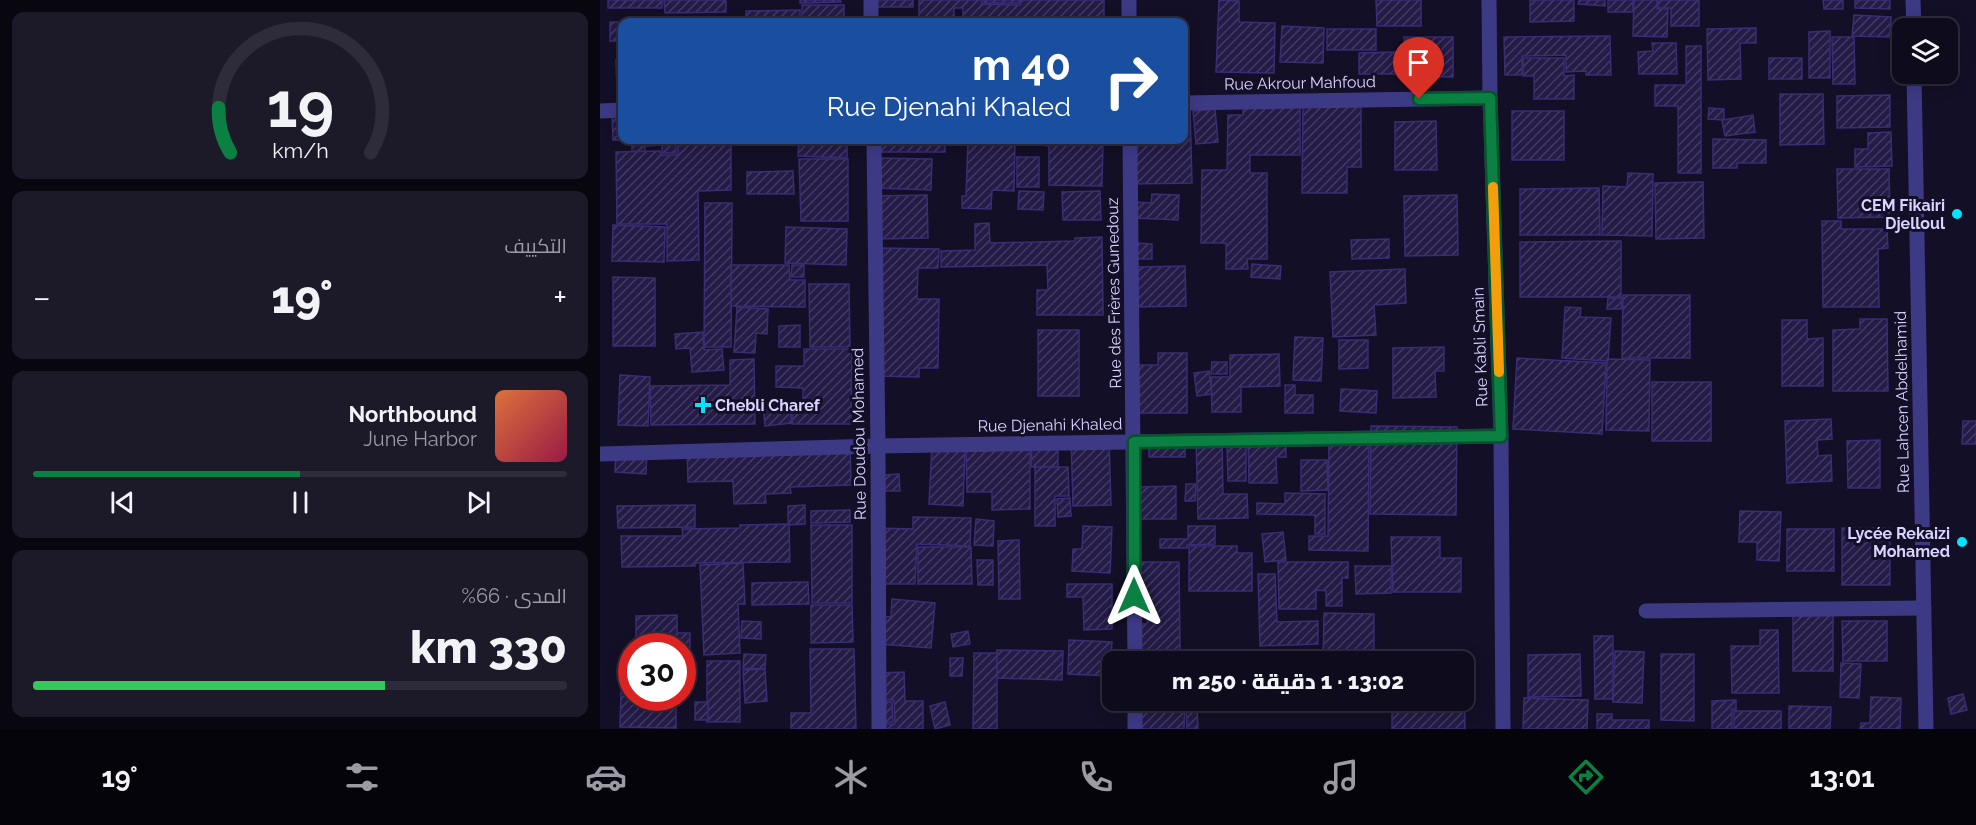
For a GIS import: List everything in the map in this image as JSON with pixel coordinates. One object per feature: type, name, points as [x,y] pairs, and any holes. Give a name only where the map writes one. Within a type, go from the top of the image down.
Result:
[{"type":"street","points":[[871,0],[871,18]]},
{"type":"street","points":[[1129,0],[1129,18]]},
{"type":"street","name":"Rue Kabli Smain","points":[[1489,0],[1501,436],[1503,729]]},
{"type":"street","points":[[1913,0],[1914,18]]},
{"type":"street","name":"Rue Lahcen Abdelhamid","points":[[1914,84],[1926,729]]},
{"type":"street","name":"Rue Akrour Mahfoud","points":[[1188,103],[1490,98]]},
{"type":"street","points":[[600,111],[618,110]]},
{"type":"street","name":"Rue Doudou Mohamed","points":[[874,144],[879,729]]},
{"type":"street","name":"Rue des Frères Gunedouz","points":[[1130,144],[1134,651]]},
{"type":"street","name":"Rue Djenahi Khaled","points":[[600,454],[878,446],[1501,436]]},
{"type":"street","points":[[1646,611],[1924,608]]},
{"type":"street","points":[[1135,711],[1135,729]]},
{"type":"building","points":[[608,0],[662,0],[662,8],[608,8]]},
{"type":"building","points":[[664,0],[726,0],[726,12],[665,13]]},
{"type":"building","points":[[800,0],[840,0],[841,2],[800,3]]},
{"type":"building","points":[[868,0],[913,0],[913,7],[868,7]]},
{"type":"building","points":[[919,0],[982,0],[982,4],[1020,5],[1020,0],[1104,0],[1104,18],[963,18],[963,8],[954,8],[954,18],[919,18]]},
{"type":"building","points":[[984,0],[1019,0],[1019,3],[984,3]]},
{"type":"building","points":[[1219,0],[1239,1],[1239,22],[1275,23],[1274,73],[1216,72]]},
{"type":"building","points":[[1376,0],[1421,0],[1421,26],[1377,26]]},
{"type":"building","points":[[1530,0],[1574,0],[1574,21],[1530,22]]},
{"type":"building","points":[[1579,0],[1605,0],[1605,6],[1578,4]]},
{"type":"building","points":[[1608,0],[1633,0],[1633,12],[1608,12]]},
{"type":"building","points":[[1634,0],[1657,0],[1657,9],[1668,9],[1667,37],[1633,36]]},
{"type":"building","points":[[1658,0],[1699,0],[1699,26],[1671,26],[1671,8],[1658,8]]},
{"type":"building","points":[[1823,0],[1843,0],[1843,9],[1824,9]]},
{"type":"building","points":[[1855,0],[1890,0],[1890,9],[1855,8]]},
{"type":"building","points":[[802,5],[844,5],[844,18],[802,18]]},
{"type":"building","points":[[800,10],[800,18],[746,18],[746,11]]},
{"type":"building","points":[[1854,15],[1891,17],[1890,37],[1852,36]]},
{"type":"building","points":[[610,22],[618,22],[618,41],[610,41]]},
{"type":"building","points":[[1282,26],[1324,28],[1323,63],[1280,62]]},
{"type":"building","points":[[1756,28],[1756,43],[1740,43],[1741,79],[1708,80],[1707,29]]},
{"type":"building","points":[[1327,29],[1376,29],[1376,50],[1327,50]]},
{"type":"building","points":[[1830,31],[1830,78],[1809,78],[1809,32]]},
{"type":"building","points":[[1610,36],[1611,75],[1586,75],[1586,71],[1566,72],[1566,55],[1522,56],[1522,75],[1505,75],[1504,37]]},
{"type":"building","points":[[1404,37],[1453,37],[1453,77],[1404,76]]},
{"type":"building","points":[[1832,37],[1854,37],[1855,84],[1833,84]]},
{"type":"building","points":[[1652,43],[1676,43],[1677,74],[1639,74],[1638,52],[1653,51]]},
{"type":"building","points":[[1686,46],[1701,46],[1701,173],[1678,173],[1678,106],[1655,106],[1655,85],[1686,85]]},
{"type":"building","points":[[1396,52],[1396,74],[1359,74],[1359,53]]},
{"type":"building","points":[[1523,58],[1564,58],[1564,76],[1574,75],[1574,99],[1534,99],[1534,76],[1523,76]]},
{"type":"building","points":[[1769,58],[1802,58],[1802,79],[1769,79]]},
{"type":"building","points":[[616,60],[618,60],[618,90]]},
{"type":"building","points":[[1780,94],[1823,94],[1824,144],[1780,145]]},
{"type":"building","points":[[1890,95],[1890,127],[1837,128],[1837,96]]},
{"type":"building","points":[[1303,98],[1361,98],[1361,167],[1347,167],[1347,193],[1302,193]]},
{"type":"building","points":[[1243,100],[1300,101],[1300,155],[1250,155],[1250,173],[1267,173],[1267,259],[1247,259],[1248,269],[1226,269],[1226,243],[1201,243],[1202,170],[1227,170],[1228,115],[1243,115]]},
{"type":"building","points":[[1188,106],[1190,106],[1192,183],[1133,184],[1132,144],[1188,144]]},
{"type":"building","points":[[1709,108],[1724,109],[1724,120],[1708,119]]},
{"type":"building","points":[[1215,109],[1218,142],[1196,144],[1193,111]]},
{"type":"building","points":[[1512,111],[1564,111],[1564,160],[1512,160]]},
{"type":"building","points":[[612,114],[618,114],[618,140],[613,140]]},
{"type":"building","points":[[1753,115],[1755,132],[1725,136],[1722,120]]},
{"type":"building","points":[[1436,121],[1437,170],[1395,170],[1395,122]]},
{"type":"building","points":[[1891,132],[1892,166],[1855,167],[1855,149],[1868,149],[1868,133]]},
{"type":"building","points":[[1713,139],[1766,140],[1766,163],[1737,163],[1737,168],[1713,168]]},
{"type":"building","points":[[632,144],[676,144],[676,153],[662,153],[662,145],[645,146],[645,153],[632,153]]},
{"type":"building","points":[[678,144],[731,144],[731,190],[698,191],[699,260],[667,261],[667,224],[617,224],[616,152],[660,151],[661,155],[678,155]]},
{"type":"building","points":[[799,144],[847,144],[847,158],[798,156]]},
{"type":"building","points":[[876,144],[945,144],[945,152],[876,152]]},
{"type":"building","points":[[968,144],[1015,144],[1014,191],[992,190],[991,209],[962,208],[962,196],[966,196]]},
{"type":"building","points":[[1103,144],[1102,186],[1049,185],[1049,146],[1043,145]]},
{"type":"building","points":[[1017,157],[1039,157],[1039,187],[1017,187]]},
{"type":"building","points":[[876,158],[932,159],[931,190],[875,188]]},
{"type":"building","points":[[799,159],[848,159],[848,221],[801,221]]},
{"type":"building","points":[[1837,169],[1889,169],[1890,217],[1838,218]]},
{"type":"building","points":[[793,171],[794,194],[747,194],[747,172]]},
{"type":"building","points":[[1628,173],[1653,174],[1652,236],[1602,235],[1603,186],[1627,187]]},
{"type":"building","points":[[1703,182],[1704,238],[1656,239],[1655,183]]},
{"type":"building","points":[[1599,188],[1600,235],[1520,235],[1520,189]]},
{"type":"building","points":[[1019,191],[1044,192],[1043,210],[1018,209]]},
{"type":"building","points":[[1100,191],[1101,220],[1063,220],[1062,192]]},
{"type":"building","points":[[1152,194],[1179,195],[1178,220],[1135,218],[1136,202],[1151,203]]},
{"type":"building","points":[[927,195],[928,238],[874,239],[874,196]]},
{"type":"building","points":[[1457,195],[1458,255],[1405,256],[1404,196]]},
{"type":"building","points":[[705,203],[732,203],[731,347],[704,347]]},
{"type":"building","points":[[1822,221],[1841,221],[1841,229],[1887,229],[1888,248],[1878,249],[1879,307],[1823,307]]},
{"type":"building","points":[[989,223],[990,243],[1075,241],[1075,238],[1102,237],[1103,315],[1037,315],[1037,290],[1048,290],[1047,265],[941,267],[941,251],[975,250],[975,224]]},
{"type":"building","points":[[613,225],[665,227],[664,262],[612,261]]},
{"type":"building","points":[[786,227],[847,229],[846,265],[785,263]]},
{"type":"building","points":[[1389,239],[1389,258],[1352,259],[1351,240]]},
{"type":"building","points":[[1621,241],[1621,297],[1520,297],[1520,242]]},
{"type":"building","points":[[1135,243],[1152,244],[1152,259],[1134,259]]},
{"type":"building","points":[[880,248],[939,249],[938,268],[918,268],[917,299],[939,299],[938,368],[919,368],[919,377],[876,376]]},
{"type":"building","points":[[1252,264],[1281,266],[1280,279],[1251,277]]},
{"type":"building","points":[[731,265],[789,265],[790,280],[805,280],[805,307],[731,306]]},
{"type":"building","points":[[792,265],[804,265],[804,277],[791,277]]},
{"type":"building","points":[[1185,266],[1186,306],[1134,307],[1134,267]]},
{"type":"building","points":[[1405,269],[1406,303],[1374,305],[1376,335],[1333,337],[1330,272]]},
{"type":"building","points":[[613,277],[655,278],[655,346],[613,346]]},
{"type":"building","points":[[809,284],[849,284],[850,347],[810,347]]},
{"type":"building","points":[[1623,295],[1690,295],[1690,358],[1622,358]]},
{"type":"building","points":[[1608,298],[1622,298],[1621,309],[1607,309]]},
{"type":"building","points":[[737,307],[768,309],[767,334],[756,333],[755,353],[734,352]]},
{"type":"building","points":[[1565,307],[1581,308],[1580,317],[1611,318],[1608,361],[1562,358]]},
{"type":"building","points":[[1860,319],[1887,319],[1888,391],[1833,391],[1833,330],[1860,329]]},
{"type":"building","points":[[1782,320],[1807,320],[1807,339],[1823,338],[1823,386],[1782,386]]},
{"type":"building","points":[[800,325],[800,347],[779,347],[779,326]]},
{"type":"building","points":[[1038,330],[1079,330],[1079,396],[1038,396]]},
{"type":"building","points":[[703,332],[704,350],[722,349],[724,370],[692,372],[690,348],[676,349],[675,334]]},
{"type":"building","points":[[1295,337],[1323,338],[1321,381],[1293,380]]},
{"type":"building","points":[[1339,340],[1368,340],[1368,368],[1339,369]]},
{"type":"building","points":[[1444,347],[1444,371],[1435,371],[1436,397],[1393,398],[1393,348]]},
{"type":"building","points":[[804,349],[852,349],[851,424],[792,424],[792,404],[803,404],[803,388],[776,387],[776,366],[804,366]]},
{"type":"building","points":[[1158,353],[1187,353],[1187,413],[1136,413],[1135,365],[1158,365]]},
{"type":"building","points":[[1279,354],[1280,386],[1241,387],[1241,412],[1212,412],[1211,377],[1230,377],[1230,355]]},
{"type":"building","points":[[1517,358],[1606,363],[1602,434],[1513,429]]},
{"type":"building","name":"Chebli Charef","points":[[754,359],[755,424],[651,425],[650,386],[730,385],[730,360]]},
{"type":"building","points":[[1607,359],[1650,360],[1649,431],[1606,430]]},
{"type":"building","points":[[1212,362],[1227,362],[1227,374],[1211,374]]},
{"type":"building","points":[[1209,371],[1212,394],[1197,396],[1194,373]]},
{"type":"building","points":[[620,375],[650,377],[648,426],[618,425]]},
{"type":"building","points":[[1652,382],[1711,382],[1711,441],[1652,441]]},
{"type":"building","points":[[1285,385],[1295,385],[1295,395],[1313,395],[1313,413],[1285,413]]},
{"type":"building","points":[[1341,389],[1377,391],[1376,413],[1340,411]]},
{"type":"building","points":[[789,402],[792,423],[765,426],[763,406]]},
{"type":"building","points":[[1831,419],[1832,439],[1817,440],[1818,456],[1831,455],[1832,481],[1787,483],[1785,421]]},
{"type":"building","points":[[1963,421],[1976,421],[1976,444],[1962,444]]},
{"type":"building","points":[[1371,426],[1457,427],[1456,515],[1370,514]]},
{"type":"building","points":[[1071,437],[1109,437],[1111,505],[1073,506]]},
{"type":"building","points":[[1286,437],[1286,457],[1276,457],[1277,483],[1249,483],[1248,438]]},
{"type":"building","points":[[1196,438],[1222,438],[1223,494],[1247,494],[1248,518],[1198,519]]},
{"type":"building","points":[[1880,440],[1880,488],[1848,488],[1847,441]]},
{"type":"building","points":[[850,442],[851,485],[790,487],[791,493],[765,494],[766,503],[734,504],[733,481],[688,482],[687,447]]},
{"type":"building","points":[[1329,443],[1369,444],[1368,551],[1309,550],[1309,536],[1328,536]]},
{"type":"building","points":[[1149,444],[1185,444],[1185,457],[1149,457]]},
{"type":"building","points":[[932,445],[965,446],[963,506],[929,504]]},
{"type":"building","points":[[1032,445],[1058,446],[1058,467],[1031,467]]},
{"type":"building","points":[[1227,446],[1246,446],[1246,481],[1228,481]]},
{"type":"building","points":[[966,447],[1030,447],[1030,509],[992,510],[992,492],[967,492]]},
{"type":"building","points":[[616,448],[647,449],[646,474],[615,472]]},
{"type":"building","points":[[1301,460],[1327,460],[1328,490],[1301,491]]},
{"type":"building","points":[[1035,467],[1068,467],[1069,496],[1055,496],[1055,526],[1035,526]]},
{"type":"building","points":[[899,474],[900,491],[883,491],[882,475]]},
{"type":"building","points":[[1186,484],[1196,484],[1195,501],[1185,501]]},
{"type":"building","points":[[1176,486],[1176,519],[1138,519],[1138,487]]},
{"type":"building","points":[[1285,493],[1325,494],[1325,534],[1315,534],[1315,515],[1257,514],[1257,503],[1285,504]]},
{"type":"building","points":[[1070,498],[1071,516],[1058,517],[1057,499]]},
{"type":"building","points":[[695,505],[695,527],[618,528],[617,506]]},
{"type":"building","points":[[805,505],[805,524],[788,525],[788,506]]},
{"type":"building","points":[[850,510],[850,522],[811,523],[811,511]]},
{"type":"building","points":[[1740,511],[1781,512],[1779,561],[1757,560],[1757,542],[1739,542]]},
{"type":"building","points":[[913,517],[971,518],[970,546],[917,544],[915,584],[875,584],[877,528],[913,529]]},
{"type":"building","points":[[976,519],[994,521],[993,546],[974,545]]},
{"type":"building","points":[[789,524],[790,562],[695,563],[695,566],[622,567],[621,536],[683,536],[682,529]]},
{"type":"building","points":[[811,525],[852,525],[852,603],[812,603]]},
{"type":"building","points":[[1083,526],[1112,527],[1110,573],[1072,571],[1073,549],[1082,549]]},
{"type":"building","points":[[1188,526],[1215,526],[1215,544],[1187,545],[1187,548],[1160,548],[1160,539],[1188,539]]},
{"type":"building","points":[[1842,528],[1890,528],[1890,585],[1842,585]]},
{"type":"building","points":[[1787,529],[1834,529],[1834,571],[1787,571]]},
{"type":"building","points":[[1283,532],[1286,560],[1265,562],[1262,534]]},
{"type":"building","points":[[1391,537],[1440,537],[1440,558],[1461,558],[1461,592],[1393,592]]},
{"type":"building","points":[[1019,540],[1020,599],[999,599],[998,541]]},
{"type":"building","points":[[1189,546],[1237,546],[1237,553],[1252,553],[1252,591],[1189,591]]},
{"type":"building","points":[[918,547],[971,547],[972,584],[918,584]]},
{"type":"building","points":[[977,560],[993,560],[993,585],[978,585]]},
{"type":"building","points":[[1136,562],[1179,562],[1180,651],[1133,651],[1133,624],[1147,624],[1147,609],[1137,609]]},
{"type":"building","points":[[1278,562],[1348,562],[1348,578],[1342,578],[1342,606],[1326,606],[1326,591],[1316,590],[1316,609],[1279,609]]},
{"type":"building","points":[[743,563],[745,604],[738,604],[740,653],[704,655],[700,565]]},
{"type":"building","points":[[1355,566],[1391,566],[1391,593],[1356,594]]},
{"type":"building","points":[[1258,574],[1275,574],[1277,622],[1318,621],[1318,644],[1260,646]]},
{"type":"building","points":[[808,582],[809,604],[752,605],[752,583]]},
{"type":"building","points":[[1067,584],[1112,584],[1112,629],[1084,630],[1083,597],[1067,597]]},
{"type":"building","points":[[892,599],[935,603],[931,648],[879,644],[881,616],[891,617]]},
{"type":"building","points":[[811,605],[852,605],[853,642],[811,643]]},
{"type":"building","points":[[1324,613],[1374,614],[1374,651],[1323,651]]},
{"type":"building","points":[[677,615],[677,633],[636,633],[636,616]]},
{"type":"building","points":[[1833,615],[1833,671],[1793,671],[1793,616]]},
{"type":"building","points":[[742,621],[761,622],[761,639],[741,638]]},
{"type":"building","points":[[1842,621],[1887,621],[1887,661],[1843,661]]},
{"type":"building","points":[[1760,630],[1778,630],[1779,693],[1732,693],[1731,646],[1760,646]]},
{"type":"building","points":[[968,631],[970,644],[953,647],[951,634]]},
{"type":"building","points":[[1594,636],[1613,636],[1613,699],[1595,699]]},
{"type":"building","points":[[1069,640],[1112,642],[1111,651],[1102,651],[1102,676],[1068,674]]},
{"type":"building","points":[[810,649],[854,649],[856,729],[791,729],[791,713],[811,713]]},
{"type":"building","points":[[997,650],[1063,651],[1062,680],[997,678]]},
{"type":"building","points":[[1615,651],[1644,652],[1642,703],[1613,702]]},
{"type":"building","points":[[974,653],[997,653],[997,729],[973,729]]},
{"type":"building","points":[[744,654],[766,655],[765,669],[743,668]]},
{"type":"building","points":[[1580,654],[1581,696],[1528,697],[1528,655]]},
{"type":"building","points":[[1661,654],[1694,654],[1694,721],[1661,720]]},
{"type":"building","points":[[950,658],[963,658],[962,676],[950,676]]},
{"type":"building","points":[[707,661],[740,661],[740,722],[707,722]]},
{"type":"building","points":[[1841,663],[1861,664],[1859,698],[1840,697]]},
{"type":"building","points":[[765,669],[767,701],[745,703],[743,670]]},
{"type":"building","points":[[904,672],[905,701],[923,701],[923,729],[878,729],[877,724],[895,724],[894,700],[875,700],[875,673]]},
{"type":"building","points":[[1963,694],[1967,710],[1951,714],[1948,698]]},
{"type":"building","points":[[1871,697],[1901,698],[1900,729],[1860,729],[1861,723],[1870,723]]},
{"type":"building","points":[[1524,698],[1588,700],[1587,729],[1523,729]]},
{"type":"building","points":[[1736,700],[1736,710],[1732,709],[1732,729],[1712,729],[1712,701]]},
{"type":"building","points":[[696,702],[708,702],[708,720],[695,720]]},
{"type":"building","points":[[876,702],[892,702],[893,722],[877,722]]},
{"type":"building","points":[[945,702],[950,725],[935,729],[930,706]]},
{"type":"building","points":[[1789,706],[1831,707],[1830,729],[1789,729]]},
{"type":"building","points":[[620,711],[676,711],[676,728],[620,727]]},
{"type":"building","points":[[1137,711],[1185,711],[1184,729],[1136,729]]},
{"type":"building","points":[[1186,711],[1197,711],[1198,729],[1187,729]]},
{"type":"building","points":[[1392,711],[1465,711],[1465,729],[1392,729]]},
{"type":"building","points":[[1734,711],[1781,711],[1781,729],[1734,729]]},
{"type":"building","points":[[1597,714],[1612,714],[1612,720],[1649,720],[1649,729],[1597,729]]},
{"type":"slow traffic","points":[[1493,187],[1499,372]]},
{"type":"place","name":"CEM Fikairi Djelloul","points":[[1957,214]]},
{"type":"place","name":"Chebli Charef","points":[[703,405]]},
{"type":"place","name":"Lycée Rekaizi Mohamed","points":[[1962,542]]},
{"type":"route","points":[[1134,596],[1134,442],[1501,436],[1490,98],[1419,99]]}]
